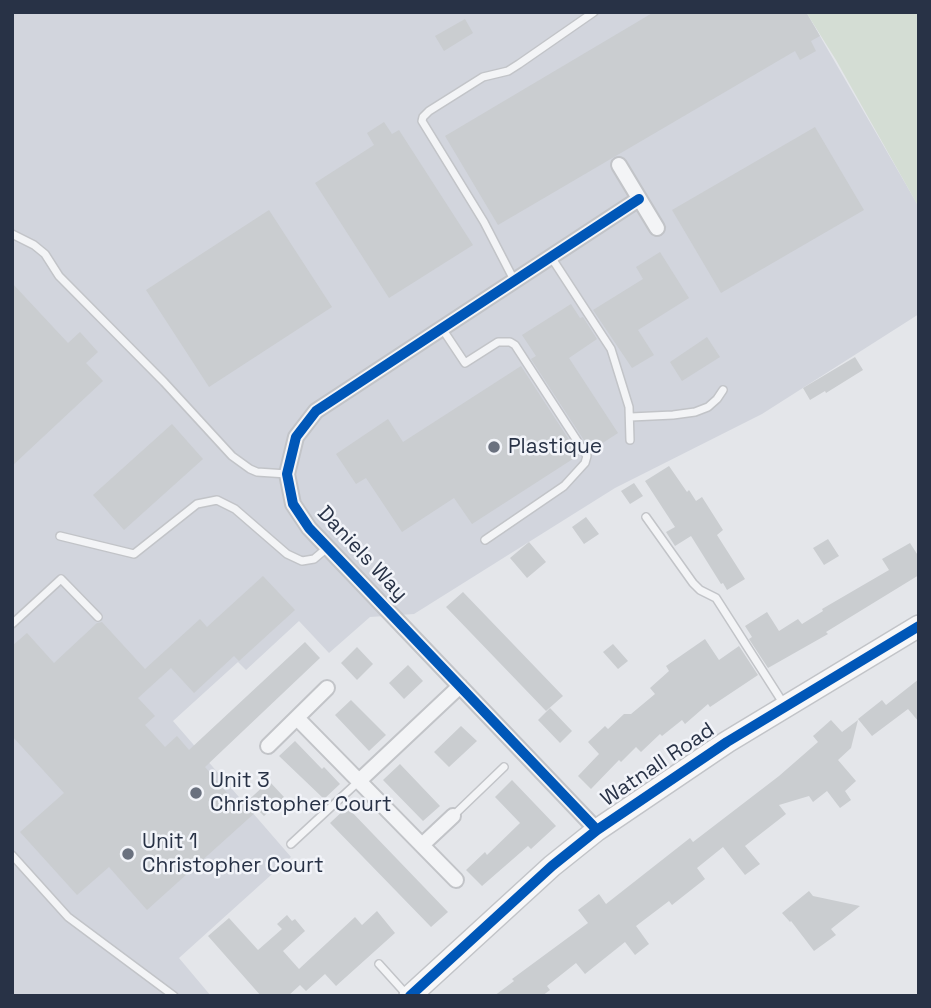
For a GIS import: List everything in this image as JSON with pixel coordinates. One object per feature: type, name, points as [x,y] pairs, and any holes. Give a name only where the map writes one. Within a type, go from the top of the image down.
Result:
[{"type":"main road","name":"Watnall Road","points":[[408,996],[552,866],[597,830],[682,770],[919,626]]},
{"type":"street","points":[[619,166],[657,228]]},
{"type":"street","name":"Daniels Way","points":[[597,830],[327,547],[299,514],[290,495],[287,474],[296,437],[316,411],[639,199]]},
{"type":"street","points":[[359,781],[460,686]]},
{"type":"street","points":[[268,746],[327,688]]},
{"type":"street","points":[[297,718],[456,880]]},
{"type":"street","points":[[422,845],[453,816]]},
{"type":"lane","points":[[514,280],[484,222],[422,121],[423,117],[483,77],[508,71],[594,12]]},
{"type":"lane","points":[[12,234],[45,254],[60,276],[232,456],[250,470],[287,474]]},
{"type":"lane","points":[[550,257],[611,349],[631,417],[630,440]]},
{"type":"lane","points":[[441,327],[466,363],[498,342],[515,345],[587,456],[564,486],[485,540]]},
{"type":"lane","points":[[631,417],[695,412],[708,407],[723,390]]},
{"type":"lane","points":[[60,536],[134,554],[197,504],[217,500],[235,509],[286,554],[302,561],[314,559],[327,547]]},
{"type":"lane","points":[[646,516],[693,583],[716,598],[785,706]]},
{"type":"lane","points":[[12,624],[61,579],[98,617]]},
{"type":"lane","points":[[453,816],[504,767]]},
{"type":"lane","points":[[291,844],[359,781]]},
{"type":"lane","points":[[12,855],[68,917],[174,996]]},
{"type":"lane","points":[[379,964],[408,996]]},
{"type":"shaded area","points":[[12,12],[806,12],[919,207],[919,314],[762,414],[615,488],[414,614],[370,617],[329,653],[299,621],[246,670],[238,662],[173,721],[291,857],[179,958],[211,996],[12,996]]},
{"type":"shaded area","points":[[806,12],[919,12],[917,204],[836,60]]},
{"type":"building","points":[[654,12],[806,12],[820,36],[811,41],[816,51],[800,60],[795,51],[498,225],[445,136]]},
{"type":"building","points":[[465,19],[473,33],[444,51],[435,36]]},
{"type":"building","points":[[384,122],[392,134],[399,130],[473,245],[389,298],[315,183],[374,145],[367,133]]},
{"type":"building","points":[[815,127],[864,210],[721,293],[672,210]]},
{"type":"building","points":[[269,210],[332,307],[209,387],[146,290]]},
{"type":"building","points":[[660,252],[689,298],[638,330],[654,355],[632,368],[593,310],[643,279],[636,267]]},
{"type":"building","points":[[12,283],[68,343],[80,332],[98,352],[86,363],[103,381],[12,466]]},
{"type":"building","points":[[571,304],[597,339],[569,358],[618,433],[595,448],[594,445],[589,448],[531,359],[536,356],[522,335]]},
{"type":"building","points":[[707,337],[720,357],[682,381],[670,362]]},
{"type":"building","points":[[855,357],[863,370],[810,400],[803,388]]},
{"type":"building","name":"Plastique","points":[[521,366],[579,455],[472,524],[454,498],[402,532],[366,478],[356,484],[336,454],[388,419],[403,442]]},
{"type":"building","points":[[172,424],[203,459],[124,530],[93,495]]},
{"type":"building","points":[[669,466],[696,501],[702,497],[723,530],[717,535],[745,579],[727,590],[691,536],[675,546],[666,532],[675,527],[645,481]]},
{"type":"building","points":[[634,483],[643,496],[630,504],[621,491]]},
{"type":"building","points":[[586,517],[599,534],[584,544],[572,527]]},
{"type":"building","points":[[828,539],[839,556],[824,565],[813,548]]},
{"type":"building","points":[[529,542],[546,562],[527,578],[510,558]]},
{"type":"building","points":[[910,543],[919,557],[919,575],[826,632],[828,634],[768,668],[749,639],[752,637],[745,626],[767,612],[779,631],[798,619],[802,624],[823,611],[822,609],[889,570],[882,559]]},
{"type":"building","points":[[263,576],[295,610],[239,661],[234,656],[194,693],[171,668],[138,698],[155,716],[145,725],[165,747],[177,736],[189,750],[305,642],[320,658],[205,767],[240,808],[269,781],[284,797],[264,816],[258,810],[147,910],[109,867],[77,895],[20,832],[64,793],[12,736],[12,646],[27,633],[54,663],[97,623],[102,622],[145,669],[200,619],[207,627]]},
{"type":"building","points":[[463,592],[563,696],[546,711],[446,607]]},
{"type":"building","points":[[705,639],[719,660],[739,646],[758,675],[710,707],[708,704],[685,724],[682,720],[662,736],[660,734],[641,752],[636,747],[591,789],[578,776],[599,754],[588,742],[605,726],[608,729],[624,714],[631,714],[655,694],[650,688],[669,671],[666,666]]},
{"type":"building","points":[[613,644],[628,661],[618,669],[603,652]]},
{"type":"building","points":[[357,647],[373,664],[357,680],[341,663]]},
{"type":"building","points":[[408,665],[423,681],[404,699],[389,683]]},
{"type":"building","points":[[919,679],[919,722],[908,709],[872,736],[858,719],[882,700],[886,705]]},
{"type":"building","points":[[351,700],[386,735],[369,751],[335,715]]},
{"type":"building","points":[[550,708],[572,731],[560,743],[538,720]]},
{"type":"building","points":[[831,720],[842,732],[858,720],[851,748],[838,760],[856,781],[845,791],[851,800],[840,808],[827,791],[813,802],[809,796],[779,805],[786,814],[745,846],[760,864],[745,875],[723,847],[697,868],[705,879],[672,905],[669,901],[636,926],[649,944],[635,955],[625,942],[585,974],[576,963],[547,986],[550,990],[542,996],[494,996],[514,981],[512,979],[588,923],[578,910],[599,894],[606,904],[690,838],[693,842],[779,776],[818,742],[813,736]]},
{"type":"building","points":[[461,726],[477,741],[449,767],[434,752]]},
{"type":"building","points":[[295,741],[340,784],[324,799],[279,756]]},
{"type":"building","points":[[400,764],[440,806],[423,821],[383,780]]},
{"type":"building","points":[[512,780],[556,826],[531,849],[528,846],[482,886],[466,870],[485,852],[487,855],[520,823],[495,797]]},
{"type":"building","points":[[347,807],[448,912],[431,927],[330,823]]},
{"type":"building","points":[[809,891],[813,896],[860,906],[831,929],[836,935],[814,951],[782,913]]},
{"type":"building","points":[[377,911],[395,933],[336,986],[325,974],[306,991],[300,985],[288,996],[261,996],[208,936],[229,918],[258,950],[282,929],[277,924],[287,915],[292,921],[295,919],[305,931],[283,951],[299,969],[355,917],[362,925]]},
{"type":"cycle path","points":[[597,830],[309,528],[293,504],[287,474],[296,437],[316,411],[639,199]]},
{"type":"cycle path","points":[[410,996],[552,866],[597,830],[727,742],[919,626]]},
{"type":"place","name":"Plastique","points":[[494,447]]},
{"type":"place","name":"Unit 3 Christopher Court","points":[[196,793]]},
{"type":"place","name":"Unit 1 Christopher Court","points":[[128,854]]}]
